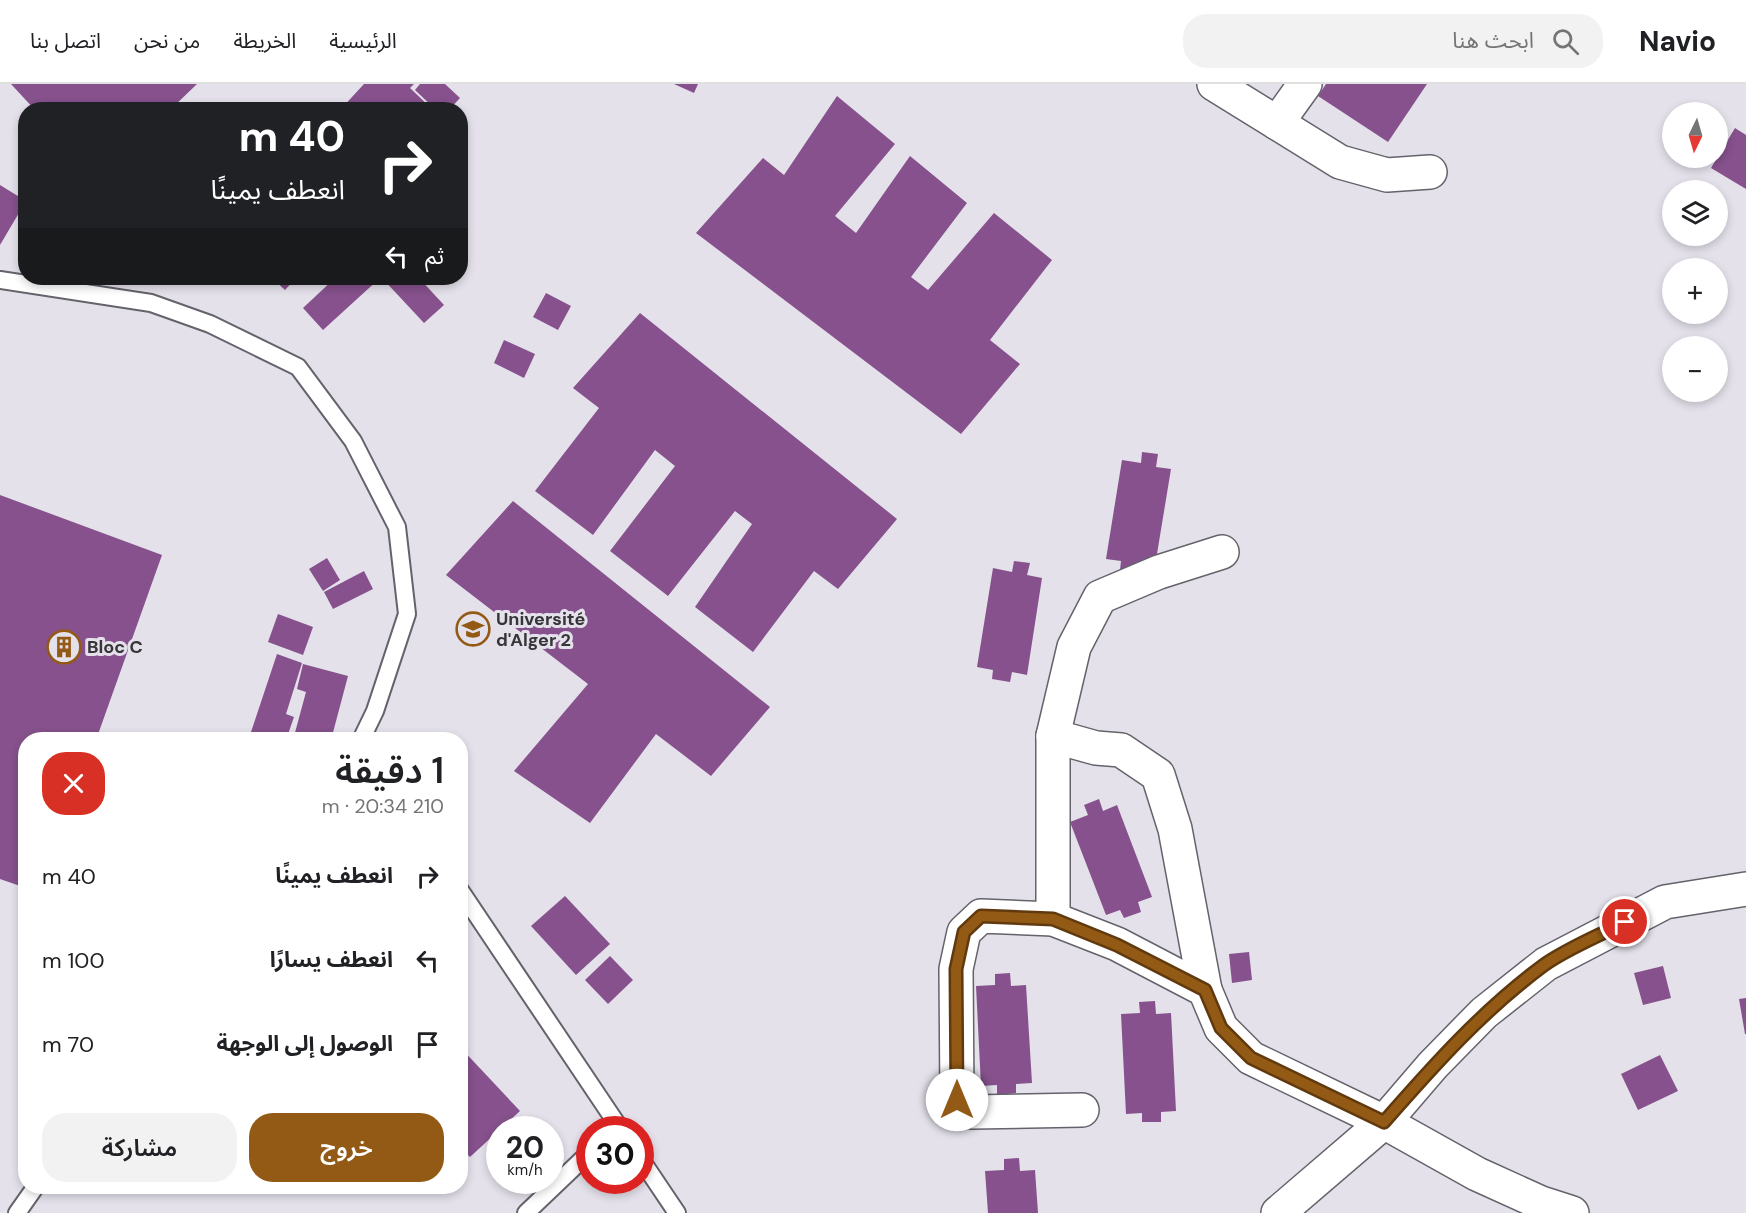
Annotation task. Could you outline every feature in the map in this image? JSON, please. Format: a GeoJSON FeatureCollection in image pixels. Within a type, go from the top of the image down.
{"type":"FeatureCollection","features":[{"type":"Feature","properties":{"kind":"street"},"geometry":{"type":"LineString","coordinates":[[1214,84],[1340,162],[1363,171],[1398,175],[1430,172]]}},
{"type":"Feature","properties":{"kind":"street"},"geometry":{"type":"LineString","coordinates":[[1277,123],[1305,84]]}},
{"type":"Feature","properties":{"kind":"street"},"geometry":{"type":"LineString","coordinates":[[1053,919],[1053,736],[1074,647],[1100,597],[1159,572],[1221,552]]}},
{"type":"Feature","properties":{"kind":"street"},"geometry":{"type":"LineString","coordinates":[[1053,736],[1096,748],[1121,750],[1158,775],[1175,829],[1205,990],[1221,1028],[1251,1058],[1384,1122],[1477,1174],[1541,1203],[1572,1213]]}},
{"type":"Feature","properties":{"kind":"street"},"geometry":{"type":"LineString","coordinates":[[1278,1213],[1384,1122],[1433,1065],[1484,1013],[1546,964],[1665,902],[1746,890]]}},
{"type":"Feature","properties":{"kind":"street"},"geometry":{"type":"LineString","coordinates":[[1082,1110],[972,1112],[962,1109],[957,1100],[956,969],[964,932],[981,916],[1053,919],[1117,945],[1205,990]]}},
{"type":"Feature","properties":{"kind":"lane"},"geometry":{"type":"LineString","coordinates":[[0,280],[18,283]]}},
{"type":"Feature","properties":{"kind":"lane"},"geometry":{"type":"LineString","coordinates":[[33,285],[151,303],[210,324],[298,366],[352,441],[397,527],[407,614],[375,711],[365,732]]}},
{"type":"Feature","properties":{"kind":"lane"},"geometry":{"type":"LineString","coordinates":[[468,902],[609,1116]]}},
{"type":"Feature","properties":{"kind":"lane"},"geometry":{"type":"LineString","coordinates":[[526,1213],[576,1165]]}},
{"type":"Feature","properties":{"kind":"lane"},"geometry":{"type":"LineString","coordinates":[[654,1179],[677,1213]]}},
{"type":"Feature","properties":{"kind":"lane"},"geometry":{"type":"LineString","coordinates":[[17,1213],[30,1194]]}},
{"type":"Feature","properties":{"kind":"building"},"geometry":{"type":"Polygon","coordinates":[[[11,84],[197,84],[178,102],[28,102],[11,84]]]}},
{"type":"Feature","properties":{"kind":"building"},"geometry":{"type":"Polygon","coordinates":[[[364,84],[414,84],[410,88],[425,102],[396,102],[347,102],[364,84]]]}},
{"type":"Feature","properties":{"kind":"building"},"geometry":{"type":"Polygon","coordinates":[[[420,84],[445,84],[460,98],[456,102],[428,102],[415,90],[420,84]]]}},
{"type":"Feature","properties":{"kind":"building"},"geometry":{"type":"Polygon","coordinates":[[[674,84],[698,84],[694,93],[674,84]]]}},
{"type":"Feature","properties":{"kind":"building"},"geometry":{"type":"Polygon","coordinates":[[[1326,84],[1427,84],[1388,142],[1318,96],[1326,84]]]}},
{"type":"Feature","properties":{"kind":"building"},"geometry":{"type":"Polygon","coordinates":[[[837,96],[895,144],[835,216],[856,233],[910,156],[967,203],[911,277],[928,290],[994,213],[1052,260],[990,340],[1020,364],[961,434],[696,233],[763,158],[784,175],[837,96]]]}},
{"type":"Feature","properties":{"kind":"building"},"geometry":{"type":"Polygon","coordinates":[[[1735,128],[1746,135],[1746,189],[1711,168],[1728,168],[1728,140],[1735,128]]]}},
{"type":"Feature","properties":{"kind":"building"},"geometry":{"type":"Polygon","coordinates":[[[0,185],[18,196],[18,215],[0,245],[0,185]]]}},
{"type":"Feature","properties":{"kind":"building"},"geometry":{"type":"Polygon","coordinates":[[[280,285],[290,285],[285,290],[280,285]]]}},
{"type":"Feature","properties":{"kind":"building"},"geometry":{"type":"Polygon","coordinates":[[[328,285],[372,285],[323,330],[303,308],[328,285]]]}},
{"type":"Feature","properties":{"kind":"building"},"geometry":{"type":"Polygon","coordinates":[[[389,285],[425,285],[444,305],[424,323],[389,285]]]}},
{"type":"Feature","properties":{"kind":"building"},"geometry":{"type":"Polygon","coordinates":[[[546,293],[571,306],[558,330],[533,317],[546,293]]]}},
{"type":"Feature","properties":{"kind":"building"},"geometry":{"type":"Polygon","coordinates":[[[640,313],[897,519],[838,589],[814,571],[753,652],[695,607],[752,524],[735,511],[668,596],[610,551],[675,466],[655,450],[593,535],[535,491],[599,408],[573,388],[640,313]]]}},
{"type":"Feature","properties":{"kind":"building"},"geometry":{"type":"Polygon","coordinates":[[[504,340],[535,354],[524,378],[494,363],[504,340]]]}},
{"type":"Feature","properties":{"kind":"building"},"geometry":{"type":"Polygon","coordinates":[[[1142,452],[1158,454],[1156,467],[1171,469],[1155,566],[1139,573],[1120,570],[1121,561],[1106,559],[1122,460],[1141,463],[1142,452]]]}},
{"type":"Feature","properties":{"kind":"building","name":"Bloc C"},"geometry":{"type":"Polygon","coordinates":[[[0,495],[162,555],[99,732],[18,732],[18,885],[0,879],[0,495]]]}},
{"type":"Feature","properties":{"kind":"building"},"geometry":{"type":"Polygon","coordinates":[[[513,501],[770,707],[711,776],[656,734],[590,823],[514,771],[588,684],[446,575],[513,501]]]}},
{"type":"Feature","properties":{"kind":"building"},"geometry":{"type":"Polygon","coordinates":[[[327,558],[340,580],[323,591],[309,569],[327,558]]]}},
{"type":"Feature","properties":{"kind":"building"},"geometry":{"type":"Polygon","coordinates":[[[1014,561],[1030,563],[1027,575],[1042,578],[1027,675],[1012,672],[1010,682],[992,679],[993,670],[977,667],[993,568],[1012,572],[1014,561]]]}},
{"type":"Feature","properties":{"kind":"building"},"geometry":{"type":"Polygon","coordinates":[[[364,571],[373,589],[333,609],[324,592],[364,571]]]}},
{"type":"Feature","properties":{"kind":"building"},"geometry":{"type":"Polygon","coordinates":[[[278,614],[313,627],[303,655],[268,642],[278,614]]]}},
{"type":"Feature","properties":{"kind":"building"},"geometry":{"type":"Polygon","coordinates":[[[277,654],[302,663],[286,714],[294,717],[289,732],[251,732],[277,654]]]}},
{"type":"Feature","properties":{"kind":"building"},"geometry":{"type":"Polygon","coordinates":[[[303,664],[348,676],[333,732],[295,732],[306,692],[297,689],[303,664]]]}},
{"type":"Feature","properties":{"kind":"building"},"geometry":{"type":"Polygon","coordinates":[[[1099,799],[1103,811],[1117,805],[1152,897],[1138,902],[1141,912],[1124,918],[1120,910],[1106,915],[1070,822],[1088,815],[1084,805],[1099,799]]]}},
{"type":"Feature","properties":{"kind":"building"},"geometry":{"type":"Polygon","coordinates":[[[565,896],[610,944],[576,975],[531,926],[565,896]]]}},
{"type":"Feature","properties":{"kind":"building"},"geometry":{"type":"Polygon","coordinates":[[[1249,952],[1252,980],[1232,983],[1229,954],[1249,952]]]}},
{"type":"Feature","properties":{"kind":"building"},"geometry":{"type":"Polygon","coordinates":[[[610,956],[633,980],[608,1004],[585,980],[610,956]]]}},
{"type":"Feature","properties":{"kind":"building"},"geometry":{"type":"Polygon","coordinates":[[[1663,966],[1671,998],[1643,1005],[1634,973],[1663,966]]]}},
{"type":"Feature","properties":{"kind":"building"},"geometry":{"type":"Polygon","coordinates":[[[1010,973],[1011,986],[1026,985],[1032,1083],[1016,1084],[1016,1093],[997,1095],[997,1085],[981,1086],[976,986],[995,985],[995,974],[1010,973]]]}},
{"type":"Feature","properties":{"kind":"building"},"geometry":{"type":"Polygon","coordinates":[[[1746,998],[1746,1034],[1745,1034],[1739,999],[1746,998]]]}},
{"type":"Feature","properties":{"kind":"building"},"geometry":{"type":"Polygon","coordinates":[[[1155,1001],[1156,1014],[1171,1013],[1176,1111],[1161,1112],[1161,1122],[1142,1122],[1142,1113],[1126,1114],[1121,1014],[1140,1013],[1139,1002],[1155,1001]]]}},
{"type":"Feature","properties":{"kind":"building"},"geometry":{"type":"Polygon","coordinates":[[[1660,1055],[1678,1091],[1638,1110],[1621,1074],[1660,1055]]]}},
{"type":"Feature","properties":{"kind":"building"},"geometry":{"type":"Polygon","coordinates":[[[468,1056],[520,1111],[515,1116],[486,1116],[486,1142],[470,1157],[468,1155],[468,1056]]]}},
{"type":"Feature","properties":{"kind":"building"},"geometry":{"type":"Polygon","coordinates":[[[1019,1158],[1020,1171],[1035,1170],[1038,1213],[988,1213],[985,1171],[1004,1170],[1004,1159],[1019,1158]]]}},
{"type":"Feature","properties":{"kind":"place","name":"Université d'Alger 2"},"geometry":{"type":"Point","coordinates":[473,629]}},
{"type":"Feature","properties":{"kind":"place","name":"Bloc C"},"geometry":{"type":"Point","coordinates":[64,647]}},
{"type":"Feature","properties":{"kind":"route"},"geometry":{"type":"LineString","coordinates":[[957,1100],[956,969],[964,932],[981,916],[1053,919],[1117,945],[1205,990],[1221,1028],[1251,1058],[1384,1122],[1433,1065],[1484,1013],[1546,964],[1625,922]]}}]}
